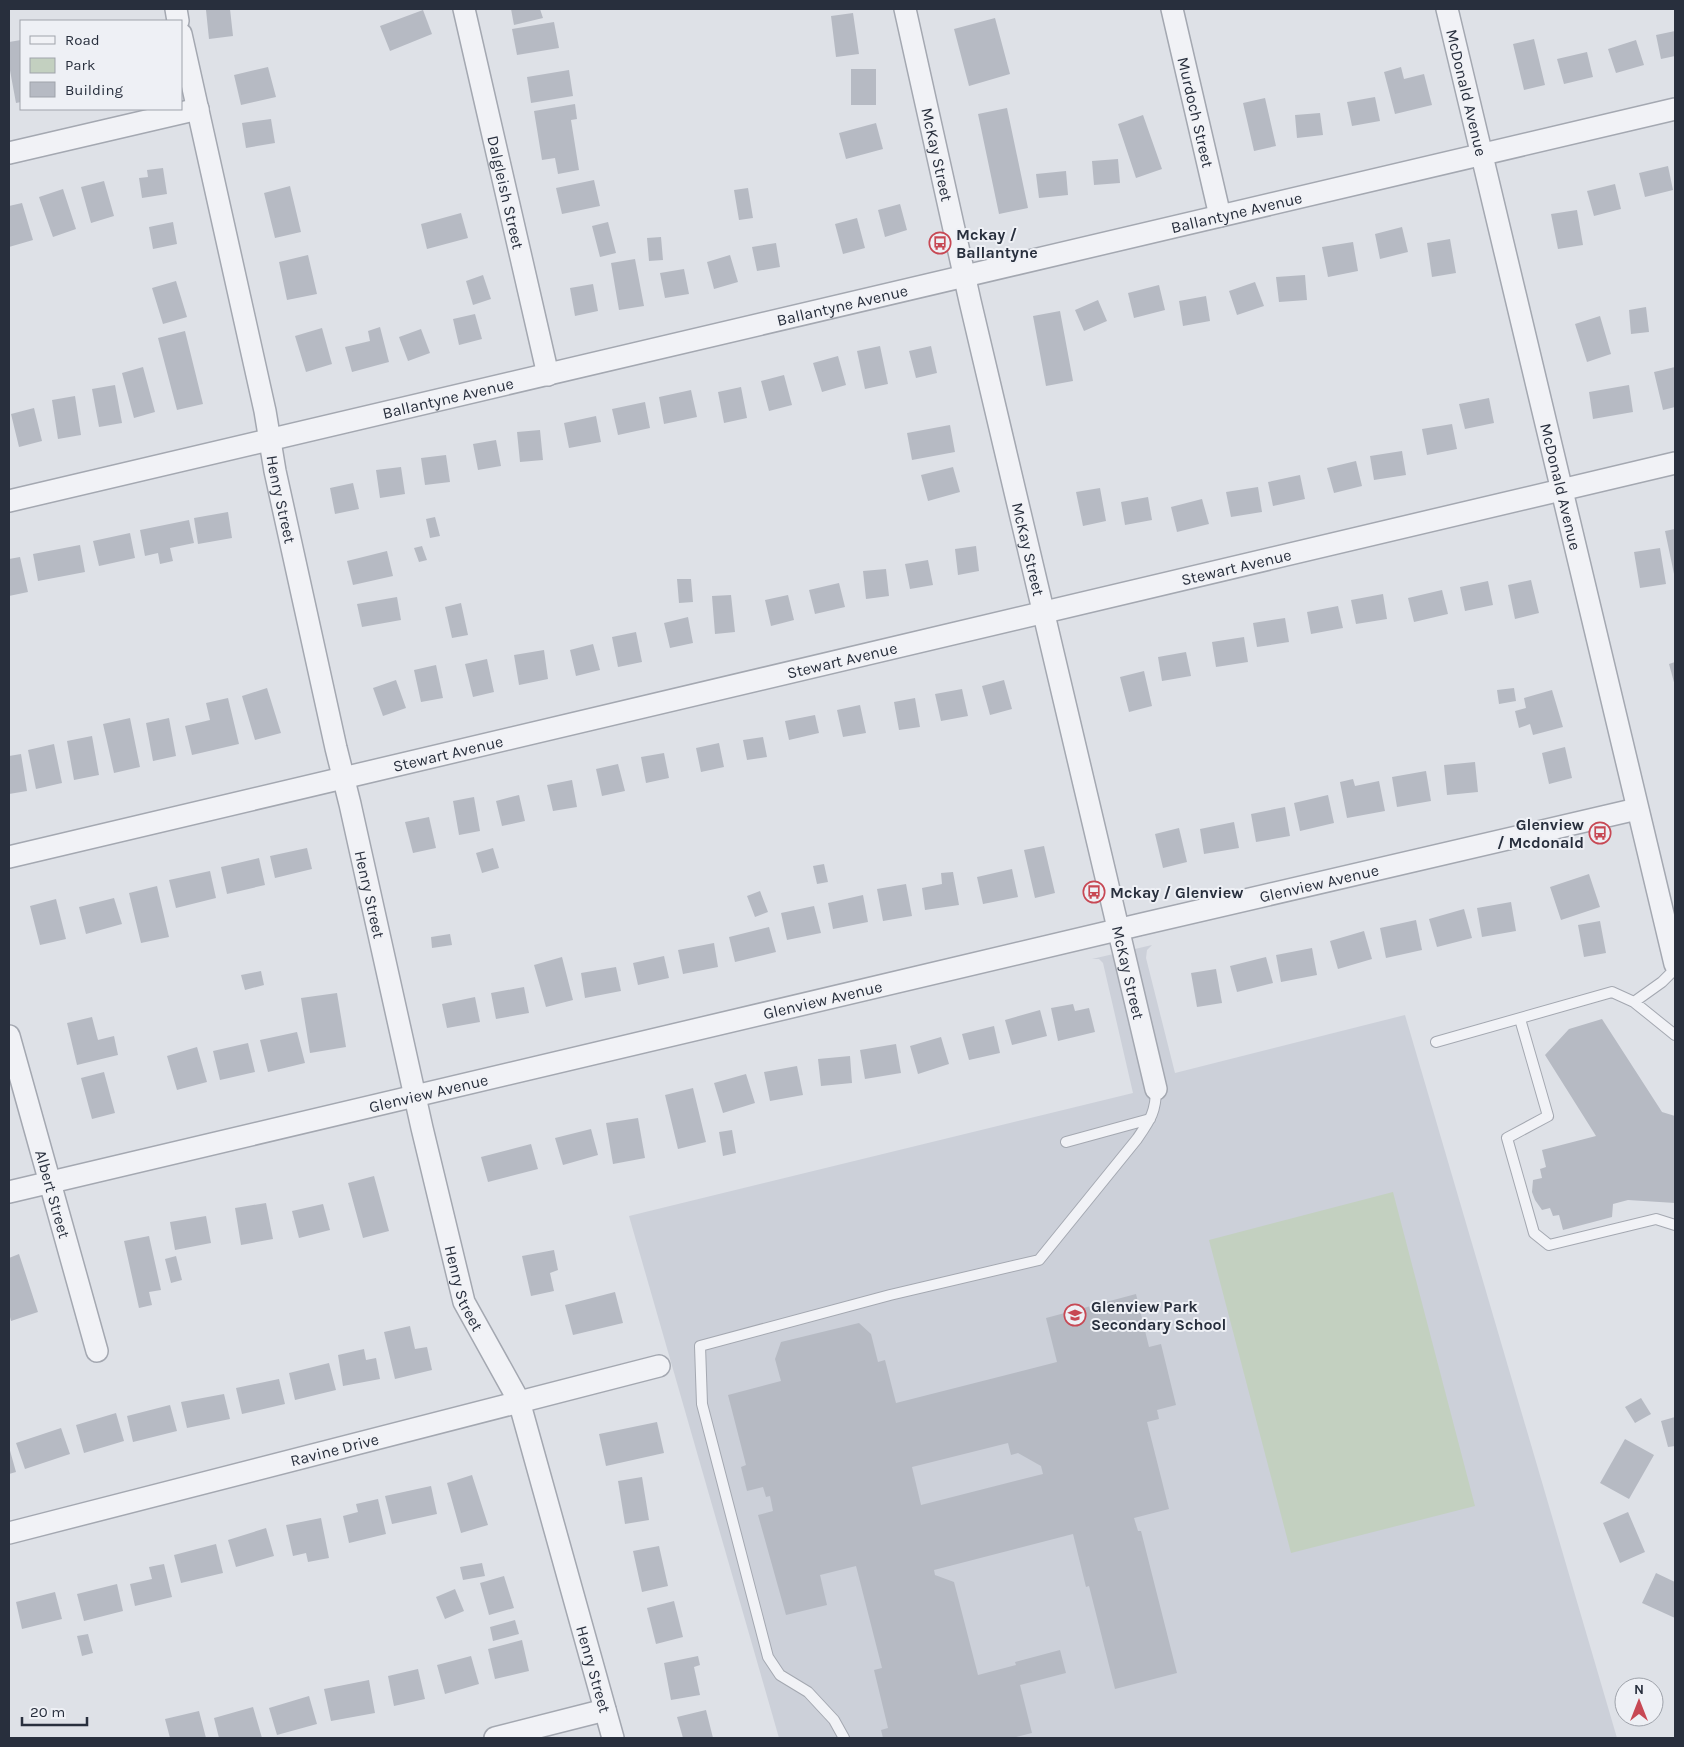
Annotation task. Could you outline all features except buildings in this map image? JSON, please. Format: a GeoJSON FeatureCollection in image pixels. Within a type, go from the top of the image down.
{"type":"FeatureCollection","features":[{"type":"Feature","properties":{"kind":"street","name":"Dalgleish Street"},"geometry":{"type":"LineString","coordinates":[[464,9],[548,375]]}},
{"type":"Feature","properties":{"kind":"street","name":"McKay Street"},"geometry":{"type":"LineString","coordinates":[[905,9],[965,276],[1156,1089]]}},
{"type":"Feature","properties":{"kind":"street","name":"Murdoch Street"},"geometry":{"type":"LineString","coordinates":[[1172,9],[1220,216]]}},
{"type":"Feature","properties":{"kind":"street","name":"McDonald Avenue"},"geometry":{"type":"LineString","coordinates":[[1447,9],[1675,964]]}},
{"type":"Feature","properties":{"kind":"street","name":"Henry Street"},"geometry":{"type":"LineString","coordinates":[[182,38],[265,411],[275,471],[415,1096],[464,1302],[519,1401],[613,1738]]}},
{"type":"Feature","properties":{"kind":"street"},"geometry":{"type":"LineString","coordinates":[[9,152],[198,109]]}},
{"type":"Feature","properties":{"kind":"street","name":"Ballantyne Avenue"},"geometry":{"type":"LineString","coordinates":[[9,501],[1675,109]]}},
{"type":"Feature","properties":{"kind":"street","name":"Stewart Avenue"},"geometry":{"type":"LineString","coordinates":[[9,857],[1675,463]]}},
{"type":"Feature","properties":{"kind":"street","name":"Glenview Avenue"},"geometry":{"type":"LineString","coordinates":[[9,1192],[1638,809]]}},
{"type":"Feature","properties":{"kind":"street","name":"Albert Street"},"geometry":{"type":"LineString","coordinates":[[9,1036],[96,1351]]}},
{"type":"Feature","properties":{"kind":"street","name":"Ravine Drive"},"geometry":{"type":"LineString","coordinates":[[9,1533],[659,1366]]}},
{"type":"Feature","properties":{"kind":"street"},"geometry":{"type":"LineString","coordinates":[[495,1738],[605,1710]]}},
{"type":"Feature","properties":{"kind":"lane"},"geometry":{"type":"LineString","coordinates":[[1634,1002],[1662,982],[1675,969]]}},
{"type":"Feature","properties":{"kind":"lane"},"geometry":{"type":"LineString","coordinates":[[1436,1042],[1612,992],[1634,1002],[1675,1036]]}},
{"type":"Feature","properties":{"kind":"lane"},"geometry":{"type":"LineString","coordinates":[[1520,1019],[1548,1116],[1507,1138],[1534,1233],[1549,1245],[1656,1219],[1675,1225]]}},
{"type":"Feature","properties":{"kind":"lane"},"geometry":{"type":"LineString","coordinates":[[844,1738],[834,1720],[808,1692],[780,1675],[768,1657],[702,1404],[700,1346],[890,1295],[1039,1260],[1137,1140],[1156,1105],[1156,1089]]}},
{"type":"Feature","properties":{"kind":"lane"},"geometry":{"type":"LineString","coordinates":[[1066,1142],[1150,1119]]}},
{"type":"Feature","properties":{"kind":"shaded area","name":"Glenview Park Secondary School"},"geometry":{"type":"Polygon","coordinates":[[[1152,945],[1147,950],[1146,958],[1175,1073],[1405,1015],[1617,1738],[779,1738],[629,1216],[1133,1093],[1103,963],[1099,959],[1092,959],[1152,945]]]}},
{"type":"Feature","properties":{"kind":"green space"},"geometry":{"type":"Polygon","coordinates":[[[1393,1192],[1475,1506],[1291,1553],[1209,1240],[1393,1192]]]}},
{"type":"Feature","properties":{"kind":"place","name":"Mckay / Ballantyne"},"geometry":{"type":"Point","coordinates":[940,243]}},
{"type":"Feature","properties":{"kind":"place","name":"Glenview / Mcdonald"},"geometry":{"type":"Point","coordinates":[1600,833]}},
{"type":"Feature","properties":{"kind":"place","name":"Mckay / Glenview"},"geometry":{"type":"Point","coordinates":[1094,892]}},
{"type":"Feature","properties":{"kind":"place","name":"Glenview Park Secondary School"},"geometry":{"type":"Point","coordinates":[1075,1315]}}]}
